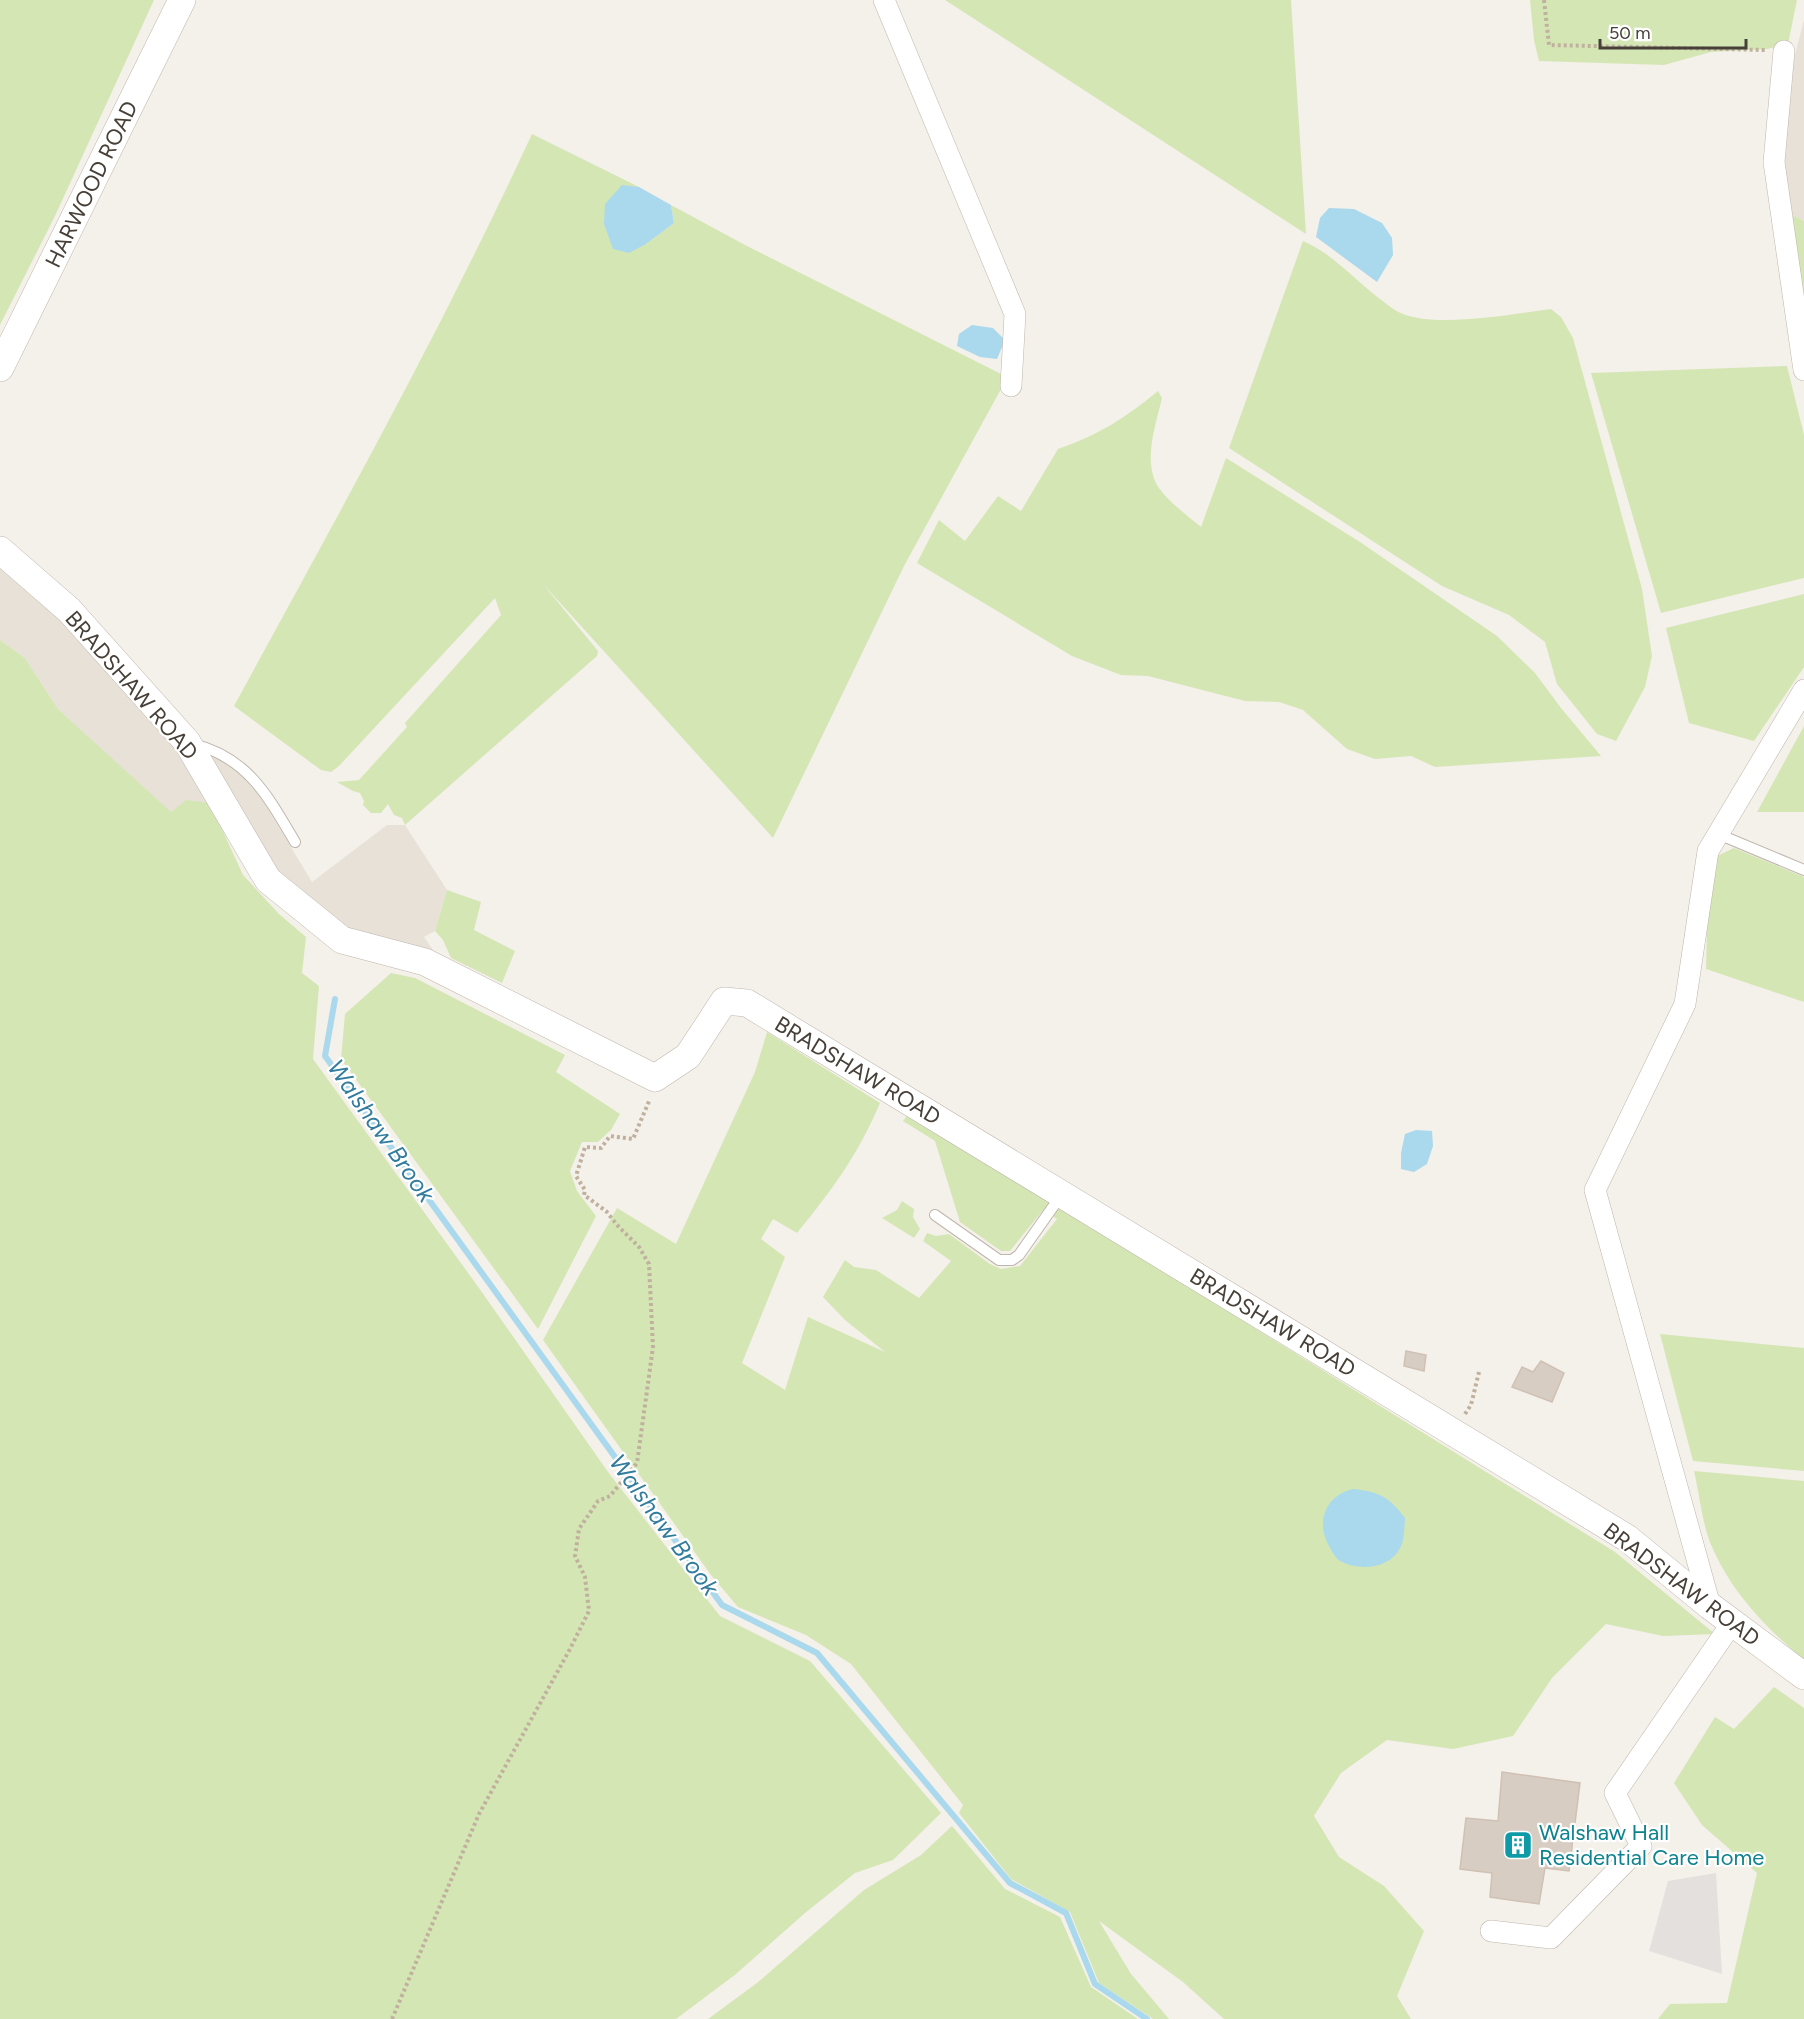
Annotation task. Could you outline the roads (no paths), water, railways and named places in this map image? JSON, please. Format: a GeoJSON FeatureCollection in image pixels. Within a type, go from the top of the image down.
{"type":"FeatureCollection","features":[{"type":"Feature","properties":{"kind":"street","name":"HARWOOD ROAD"},"geometry":{"type":"LineString","coordinates":[[0,368],[182,0]]}},
{"type":"Feature","properties":{"kind":"street"},"geometry":{"type":"LineString","coordinates":[[884,0],[1015,314],[1011,386]]}},
{"type":"Feature","properties":{"kind":"street"},"geometry":{"type":"LineString","coordinates":[[1784,51],[1773,162],[1804,370]]}},
{"type":"Feature","properties":{"kind":"street","name":"BRADSHAW ROAD"},"geometry":{"type":"LineString","coordinates":[[0,550],[69,610],[187,742],[268,880],[342,940],[425,962],[655,1078],[688,1056],[724,1001],[747,1003],[1627,1538],[1710,1606],[1804,1676]]}},
{"type":"Feature","properties":{"kind":"street"},"geometry":{"type":"LineString","coordinates":[[1710,1606],[1595,1190],[1685,1004],[1708,851],[1804,690]]}},
{"type":"Feature","properties":{"kind":"street"},"geometry":{"type":"LineString","coordinates":[[1491,1931],[1551,1938],[1641,1846],[1615,1793],[1732,1623]]}},
{"type":"Feature","properties":{"kind":"lane"},"geometry":{"type":"LineString","coordinates":[[187,742],[216,751],[252,778],[266,793],[295,842]]}},
{"type":"Feature","properties":{"kind":"lane"},"geometry":{"type":"LineString","coordinates":[[1718,834],[1804,870]]}},
{"type":"Feature","properties":{"kind":"lane"},"geometry":{"type":"LineString","coordinates":[[935,1215],[999,1260],[1012,1260],[1019,1255],[1062,1194]]}},
{"type":"Feature","properties":{"kind":"water"},"geometry":{"type":"Polygon","coordinates":[[[622,185],[639,187],[671,205],[674,223],[646,244],[629,253],[613,249],[604,224],[605,204],[622,185]]]}},
{"type":"Feature","properties":{"kind":"water"},"geometry":{"type":"Polygon","coordinates":[[[1329,208],[1354,209],[1382,223],[1392,238],[1393,255],[1377,282],[1316,237],[1320,218],[1329,208]]]}},
{"type":"Feature","properties":{"kind":"water"},"geometry":{"type":"Polygon","coordinates":[[[972,325],[993,328],[1005,340],[997,359],[980,357],[957,346],[959,334],[972,325]]]}},
{"type":"Feature","properties":{"kind":"water"},"geometry":{"type":"Polygon","coordinates":[[[1416,1130],[1432,1131],[1433,1146],[1427,1164],[1414,1172],[1401,1169],[1401,1153],[1405,1134],[1416,1130]]]}},
{"type":"Feature","properties":{"kind":"water"},"geometry":{"type":"Polygon","coordinates":[[[1353,1489],[1377,1494],[1389,1500],[1405,1518],[1401,1546],[1388,1561],[1364,1567],[1347,1564],[1337,1558],[1329,1546],[1323,1528],[1326,1511],[1336,1497],[1353,1489]]]}},
{"type":"Feature","properties":{"kind":"waterway","name":"Walshaw Brook"},"geometry":{"type":"LineString","coordinates":[[335,999],[325,1056],[722,1605],[817,1653],[1010,1883],[1066,1913],[1095,1984],[1147,2019]]}},
{"type":"Feature","properties":{"kind":"place","name":"Walshaw Hall Residential Care Home"},"geometry":{"type":"Point","coordinates":[1518,1845]}}]}
